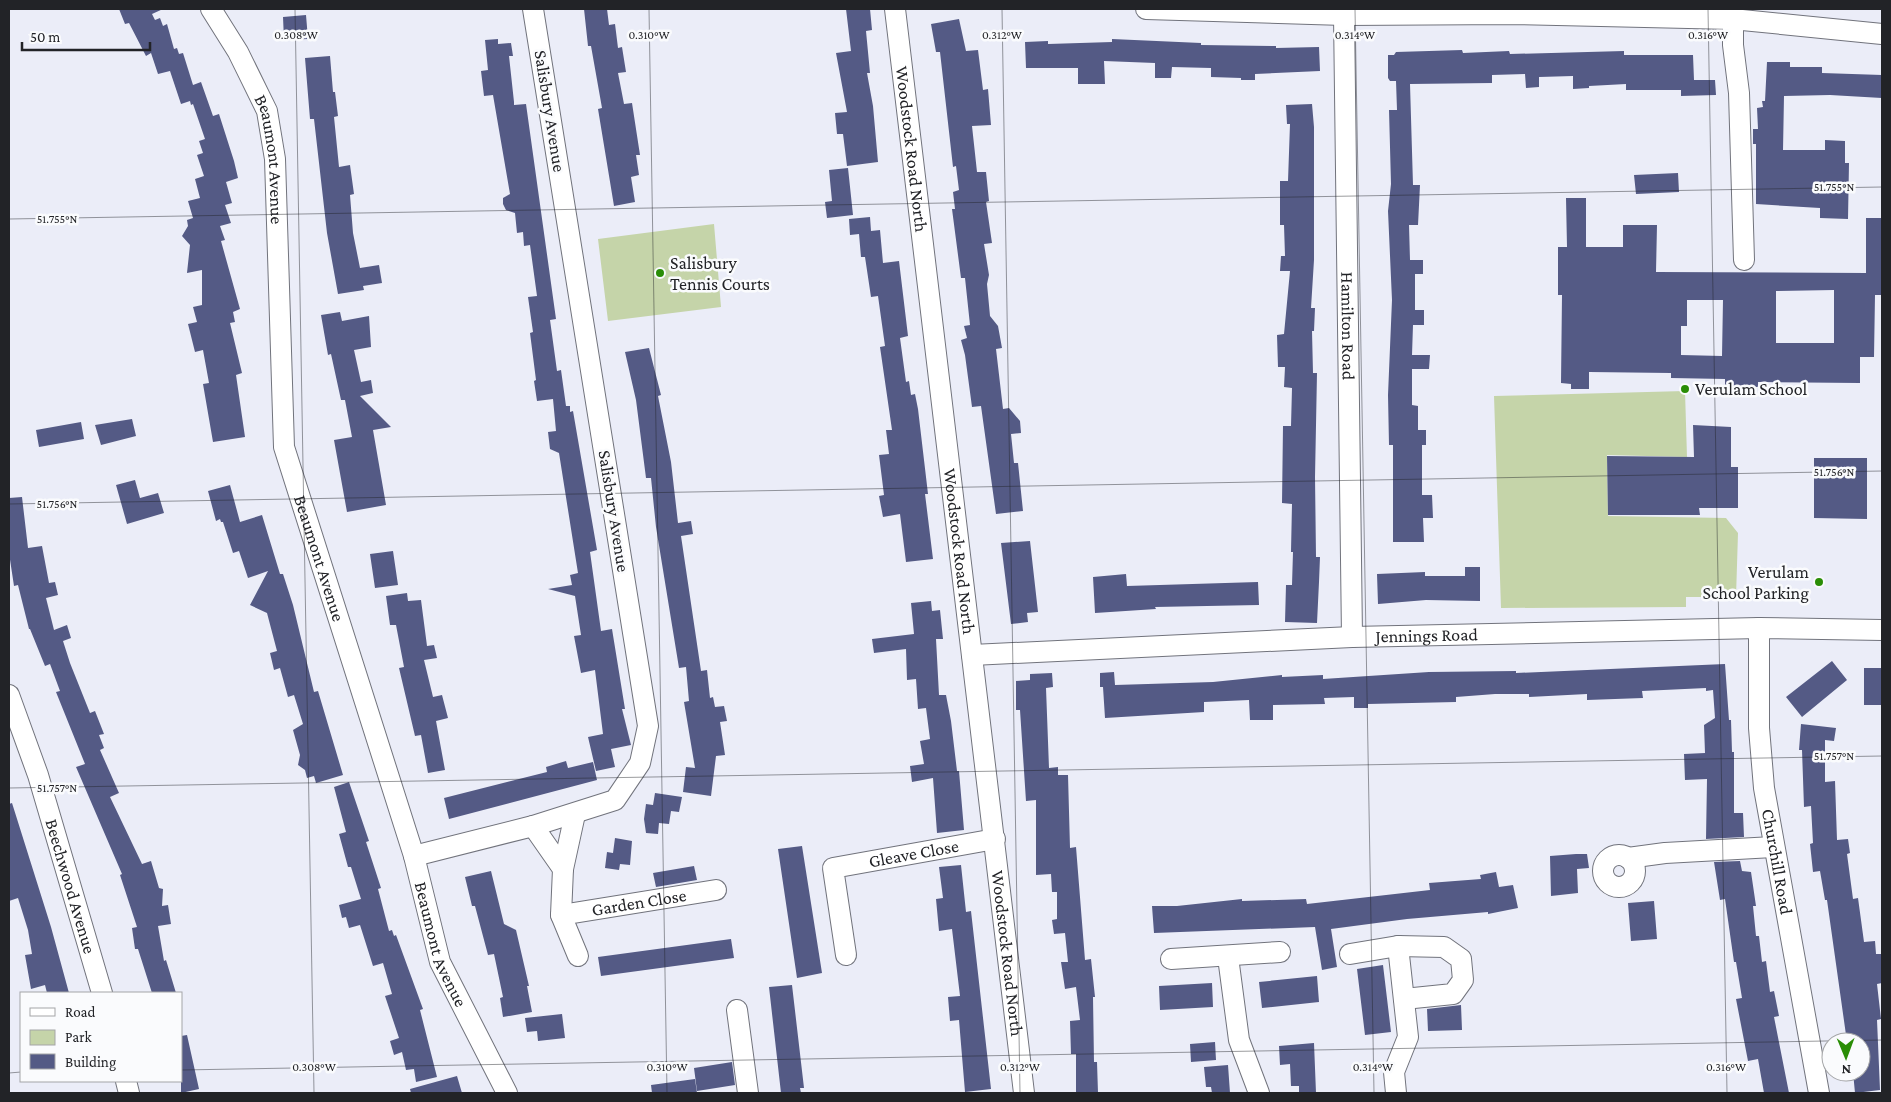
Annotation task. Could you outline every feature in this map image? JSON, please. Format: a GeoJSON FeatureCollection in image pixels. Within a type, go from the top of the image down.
{"type":"FeatureCollection","features":[{"type":"Feature","properties":{"kind":"street","name":"Beaumont Avenue"},"geometry":{"type":"LineString","coordinates":[[211,9],[238,52],[267,111],[275,159],[284,447],[414,856],[440,962],[507,1093]]}},
{"type":"Feature","properties":{"kind":"street","name":"Salisbury Avenue"},"geometry":{"type":"LineString","coordinates":[[414,856],[533,826],[615,800],[640,763],[648,726],[533,9]]}},
{"type":"Feature","properties":{"kind":"street","name":"Woodstock Road North"},"geometry":{"type":"LineString","coordinates":[[895,9],[1024,1093]]}},
{"type":"Feature","properties":{"kind":"street"},"geometry":{"type":"LineString","coordinates":[[1146,9],[1344,14],[1514,12],[1732,14],[1882,34]]}},
{"type":"Feature","properties":{"kind":"street","name":"Hamilton Road"},"geometry":{"type":"LineString","coordinates":[[1344,14],[1352,637]]}},
{"type":"Feature","properties":{"kind":"street"},"geometry":{"type":"LineString","coordinates":[[1732,14],[1733,45],[1739,93],[1744,260]]}},
{"type":"Feature","properties":{"kind":"street","name":"Jennings Road"},"geometry":{"type":"LineString","coordinates":[[972,655],[1352,637],[1759,628],[1882,630]]}},
{"type":"Feature","properties":{"kind":"street","name":"Churchill Road"},"geometry":{"type":"LineString","coordinates":[[1759,628],[1758,728],[1764,788],[1819,1093]]}},
{"type":"Feature","properties":{"kind":"street","name":"Beechwood Avenue"},"geometry":{"type":"LineString","coordinates":[[9,695],[38,775],[102,992]]}},
{"type":"Feature","properties":{"kind":"street"},"geometry":{"type":"LineString","coordinates":[[575,814],[563,869],[561,915],[578,956]]}},
{"type":"Feature","properties":{"kind":"street"},"geometry":{"type":"LineString","coordinates":[[533,826],[563,869]]}},
{"type":"Feature","properties":{"kind":"street","name":"Gleave Close"},"geometry":{"type":"LineString","coordinates":[[846,955],[831,861],[995,839]]}},
{"type":"Feature","properties":{"kind":"street"},"geometry":{"type":"LineString","coordinates":[[1628,858],[1774,847]]}},
{"type":"Feature","properties":{"kind":"street","name":"Garden Close"},"geometry":{"type":"LineString","coordinates":[[561,915],[716,890]]}},
{"type":"Feature","properties":{"kind":"street"},"geometry":{"type":"LineString","coordinates":[[1350,954],[1398,946],[1444,948],[1461,959],[1463,980],[1453,994],[1404,998]]}},
{"type":"Feature","properties":{"kind":"street"},"geometry":{"type":"LineString","coordinates":[[1396,1093],[1394,1072],[1408,1038],[1398,946]]}},
{"type":"Feature","properties":{"kind":"street"},"geometry":{"type":"LineString","coordinates":[[1171,959],[1228,957],[1280,952]]}},
{"type":"Feature","properties":{"kind":"street"},"geometry":{"type":"LineString","coordinates":[[1228,957],[1239,1040],[1259,1093]]}},
{"type":"Feature","properties":{"kind":"street"},"geometry":{"type":"LineString","coordinates":[[738,1010],[748,1093]]}},
{"type":"Feature","properties":{"kind":"green space","name":"Salisbury Tennis Courts"},"geometry":{"type":"Polygon","coordinates":[[[714,224],[721,307],[608,321],[598,239],[714,224]]]}},
{"type":"Feature","properties":{"kind":"green space"},"geometry":{"type":"Polygon","coordinates":[[[1685,391],[1687,457],[1607,455],[1608,516],[1726,518],[1738,533],[1736,597],[1686,597],[1686,607],[1501,608],[1494,396],[1685,391]]]}},
{"type":"Feature","properties":{"kind":"building"},"geometry":{"type":"Polygon","coordinates":[[[119,9],[163,9],[152,14],[155,20],[160,18],[163,26],[167,24],[174,49],[177,48],[179,54],[183,53],[193,85],[201,82],[213,116],[219,114],[234,161],[238,178],[226,182],[232,203],[225,205],[231,223],[220,226],[225,240],[221,241],[240,309],[233,312],[235,322],[230,323],[242,373],[236,375],[245,437],[213,442],[203,384],[209,383],[203,350],[195,352],[188,324],[197,322],[193,307],[202,305],[202,270],[187,273],[190,245],[182,236],[188,226],[187,220],[193,218],[188,201],[200,198],[195,179],[204,176],[197,155],[203,153],[199,141],[205,139],[193,104],[191,105],[190,101],[181,104],[170,71],[158,74],[151,53],[146,56],[129,23],[125,24],[119,9]]]}},
{"type":"Feature","properties":{"kind":"building"},"geometry":{"type":"Polygon","coordinates":[[[584,9],[607,9],[609,25],[615,24],[618,48],[622,47],[626,72],[618,73],[624,104],[632,103],[640,155],[636,155],[639,175],[631,177],[635,202],[614,206],[598,109],[602,108],[591,46],[588,46],[584,9]]]}},
{"type":"Feature","properties":{"kind":"building"},"geometry":{"type":"Polygon","coordinates":[[[846,9],[870,9],[872,30],[866,31],[870,73],[867,73],[873,106],[878,162],[847,166],[843,134],[837,134],[835,113],[847,112],[836,53],[851,51],[846,9]]]}},
{"type":"Feature","properties":{"kind":"building"},"geometry":{"type":"Polygon","coordinates":[[[306,15],[308,39],[284,40],[283,17],[306,15]]]}},
{"type":"Feature","properties":{"kind":"building"},"geometry":{"type":"Polygon","coordinates":[[[959,19],[966,51],[978,50],[983,90],[988,89],[991,125],[972,126],[977,172],[986,172],[989,201],[986,202],[992,243],[984,244],[989,275],[987,284],[990,316],[998,326],[1002,348],[996,349],[1003,409],[1009,408],[1020,421],[1021,433],[1011,434],[1014,463],[1018,463],[1023,511],[996,514],[981,406],[972,407],[965,355],[961,340],[967,338],[964,326],[970,325],[965,278],[961,278],[952,209],[955,209],[953,192],[959,190],[956,166],[953,167],[940,52],[936,52],[931,24],[959,19]]]}},
{"type":"Feature","properties":{"kind":"building"},"geometry":{"type":"Polygon","coordinates":[[[498,39],[498,44],[511,43],[513,56],[509,56],[514,105],[526,104],[556,319],[550,320],[557,371],[561,370],[566,406],[570,406],[570,412],[573,411],[597,550],[590,552],[601,631],[612,629],[625,709],[622,709],[631,745],[611,749],[615,767],[596,771],[588,737],[603,734],[595,670],[581,673],[574,636],[581,635],[575,596],[548,589],[572,585],[570,575],[578,573],[559,453],[550,449],[548,432],[556,431],[553,399],[537,401],[534,381],[536,380],[530,333],[533,332],[528,297],[537,296],[530,245],[524,246],[523,232],[517,233],[515,213],[506,210],[503,204],[503,198],[510,194],[493,95],[484,96],[481,71],[488,70],[485,40],[498,39]]]}},
{"type":"Feature","properties":{"kind":"building"},"geometry":{"type":"Polygon","coordinates":[[[1112,39],[1201,43],[1201,45],[1276,46],[1276,48],[1319,47],[1320,71],[1255,74],[1255,80],[1241,80],[1241,78],[1211,77],[1211,68],[1172,67],[1171,78],[1155,78],[1155,63],[1104,61],[1105,84],[1078,84],[1078,68],[1026,68],[1025,42],[1048,41],[1048,44],[1112,42],[1112,39]]]}},
{"type":"Feature","properties":{"kind":"building"},"geometry":{"type":"Polygon","coordinates":[[[1462,50],[1463,53],[1509,51],[1510,54],[1624,51],[1624,55],[1693,55],[1694,80],[1715,80],[1716,95],[1681,96],[1681,90],[1626,90],[1626,84],[1573,89],[1573,76],[1539,77],[1539,87],[1526,88],[1525,74],[1492,75],[1492,83],[1410,84],[1413,185],[1420,185],[1418,225],[1409,225],[1410,260],[1423,260],[1423,274],[1415,274],[1415,310],[1424,310],[1424,325],[1413,325],[1412,355],[1430,355],[1429,369],[1412,369],[1412,405],[1418,406],[1418,430],[1426,430],[1426,445],[1422,445],[1422,495],[1432,495],[1433,518],[1423,518],[1424,542],[1393,542],[1393,445],[1389,445],[1388,395],[1392,300],[1388,211],[1391,184],[1389,110],[1397,110],[1396,81],[1390,81],[1388,78],[1388,55],[1394,55],[1396,52],[1462,50]]]}},
{"type":"Feature","properties":{"kind":"building"},"geometry":{"type":"Polygon","coordinates":[[[330,56],[333,92],[335,92],[338,116],[334,117],[339,167],[350,165],[354,194],[350,195],[353,233],[360,268],[379,265],[382,283],[363,286],[364,290],[338,294],[327,233],[314,119],[310,119],[305,58],[330,56]]]}},
{"type":"Feature","properties":{"kind":"building"},"geometry":{"type":"Polygon","coordinates":[[[1767,62],[1790,62],[1790,67],[1822,67],[1822,73],[1882,75],[1882,98],[1830,95],[1784,96],[1783,150],[1825,150],[1825,140],[1845,141],[1845,163],[1849,163],[1848,219],[1820,218],[1820,208],[1756,204],[1756,144],[1753,144],[1753,129],[1758,129],[1757,108],[1763,107],[1762,101],[1765,101],[1767,62]]]}},
{"type":"Feature","properties":{"kind":"building"},"geometry":{"type":"Polygon","coordinates":[[[1312,104],[1314,127],[1314,260],[1311,308],[1315,308],[1314,331],[1312,331],[1313,373],[1317,373],[1316,557],[1320,557],[1317,623],[1285,622],[1286,585],[1292,585],[1293,552],[1291,552],[1292,504],[1282,503],[1283,426],[1291,426],[1292,388],[1284,387],[1285,367],[1278,367],[1277,335],[1284,334],[1290,271],[1280,271],[1281,256],[1285,256],[1284,225],[1280,225],[1280,181],[1288,181],[1290,124],[1287,124],[1286,105],[1312,104]]]}},
{"type":"Feature","properties":{"kind":"building"},"geometry":{"type":"Polygon","coordinates":[[[848,168],[853,215],[827,218],[825,202],[832,201],[829,170],[848,168]]]}},
{"type":"Feature","properties":{"kind":"building"},"geometry":{"type":"Polygon","coordinates":[[[1678,173],[1679,192],[1636,194],[1634,175],[1678,173]]]}},
{"type":"Feature","properties":{"kind":"building","name":"Verulam School"},"geometry":{"type":"Polygon","coordinates":[[[1566,198],[1586,198],[1586,247],[1623,247],[1623,225],[1657,225],[1656,272],[1866,273],[1866,218],[1882,218],[1882,295],[1875,295],[1874,357],[1860,357],[1860,383],[1758,382],[1758,387],[1725,387],[1725,379],[1671,378],[1671,373],[1589,372],[1589,389],[1571,389],[1571,384],[1561,383],[1562,295],[1558,295],[1558,247],[1567,247],[1566,198]],[[1834,290],[1776,291],[1776,343],[1834,343],[1834,290]],[[1687,300],[1687,326],[1681,326],[1681,355],[1722,356],[1723,300],[1687,300]]]}},
{"type":"Feature","properties":{"kind":"building"},"geometry":{"type":"Polygon","coordinates":[[[870,217],[871,231],[880,230],[883,263],[899,261],[908,336],[900,338],[906,382],[909,381],[911,395],[915,394],[918,409],[933,559],[906,562],[900,514],[883,517],[879,496],[884,495],[879,455],[889,454],[886,430],[892,430],[880,347],[885,346],[878,296],[871,297],[865,257],[861,257],[859,234],[850,235],[849,219],[870,217]]]}},
{"type":"Feature","properties":{"kind":"building"},"geometry":{"type":"Polygon","coordinates":[[[340,312],[342,321],[369,316],[371,347],[354,350],[361,382],[371,380],[373,393],[360,396],[391,427],[373,430],[386,505],[347,512],[334,440],[352,437],[345,400],[341,400],[331,354],[328,355],[321,315],[340,312]]]}},
{"type":"Feature","properties":{"kind":"building"},"geometry":{"type":"Polygon","coordinates":[[[649,348],[661,395],[658,396],[671,462],[678,523],[691,521],[693,534],[681,536],[701,671],[707,670],[710,698],[713,697],[715,707],[724,706],[727,721],[720,722],[725,755],[716,756],[711,796],[683,792],[686,767],[695,768],[684,702],[689,701],[686,667],[679,668],[656,527],[651,478],[646,478],[636,400],[625,352],[649,348]]]}},
{"type":"Feature","properties":{"kind":"building"},"geometry":{"type":"Polygon","coordinates":[[[132,419],[136,436],[101,445],[95,425],[132,419]]]}},
{"type":"Feature","properties":{"kind":"building"},"geometry":{"type":"Polygon","coordinates":[[[81,422],[84,439],[39,447],[36,430],[81,422]]]}},
{"type":"Feature","properties":{"kind":"building"},"geometry":{"type":"Polygon","coordinates":[[[1693,425],[1731,427],[1731,467],[1738,467],[1738,508],[1699,508],[1700,515],[1608,515],[1607,456],[1694,457],[1693,425]]]}},
{"type":"Feature","properties":{"kind":"building"},"geometry":{"type":"Polygon","coordinates":[[[1814,458],[1867,458],[1867,519],[1814,518],[1814,458]]]}},
{"type":"Feature","properties":{"kind":"building"},"geometry":{"type":"Polygon","coordinates":[[[135,480],[140,498],[158,493],[164,513],[127,524],[116,485],[135,480]]]}},
{"type":"Feature","properties":{"kind":"building"},"geometry":{"type":"Polygon","coordinates":[[[230,485],[240,522],[262,515],[280,574],[283,574],[293,605],[314,692],[318,691],[343,775],[316,783],[314,776],[307,778],[305,770],[298,765],[300,755],[293,730],[303,724],[294,695],[288,697],[280,668],[274,670],[270,653],[277,651],[267,613],[250,605],[268,571],[248,578],[239,551],[233,553],[223,522],[220,519],[216,521],[208,491],[230,485]]]}},
{"type":"Feature","properties":{"kind":"building"},"geometry":{"type":"Polygon","coordinates":[[[22,497],[28,548],[42,546],[49,583],[55,582],[58,595],[46,598],[54,630],[67,625],[71,638],[63,641],[70,663],[90,713],[95,711],[104,734],[99,735],[104,748],[100,750],[119,793],[110,797],[142,864],[151,861],[159,888],[163,889],[162,906],[168,905],[171,924],[158,926],[164,961],[166,960],[176,992],[152,992],[138,949],[135,949],[132,928],[137,927],[120,875],[122,874],[76,767],[85,764],[56,692],[60,691],[50,664],[45,666],[29,629],[18,585],[14,586],[9,553],[9,498],[22,497]]]}},
{"type":"Feature","properties":{"kind":"building"},"geometry":{"type":"Polygon","coordinates":[[[1030,541],[1038,612],[1027,613],[1028,622],[1011,624],[1001,543],[1030,541]]]}},
{"type":"Feature","properties":{"kind":"building"},"geometry":{"type":"Polygon","coordinates":[[[393,551],[398,585],[375,588],[370,554],[393,551]]]}},
{"type":"Feature","properties":{"kind":"building"},"geometry":{"type":"Polygon","coordinates":[[[1465,567],[1480,567],[1480,601],[1426,600],[1378,604],[1377,574],[1425,572],[1425,576],[1465,576],[1465,567]]]}},
{"type":"Feature","properties":{"kind":"building"},"geometry":{"type":"Polygon","coordinates":[[[1126,574],[1127,586],[1258,582],[1259,605],[1155,607],[1156,609],[1095,613],[1093,577],[1126,574]]]}},
{"type":"Feature","properties":{"kind":"building"},"geometry":{"type":"Polygon","coordinates":[[[407,593],[408,601],[421,600],[427,646],[434,645],[437,658],[424,660],[433,697],[442,695],[448,718],[436,721],[445,770],[428,773],[421,735],[415,736],[399,668],[404,667],[396,625],[390,625],[386,596],[407,593]]]}},
{"type":"Feature","properties":{"kind":"building"},"geometry":{"type":"Polygon","coordinates":[[[931,601],[932,611],[940,610],[943,639],[936,639],[939,695],[946,695],[951,721],[957,771],[959,771],[964,830],[937,833],[933,778],[912,782],[910,766],[924,764],[920,741],[930,739],[926,708],[918,709],[916,679],[907,680],[906,649],[874,653],[872,639],[914,634],[911,603],[931,601]]]}},
{"type":"Feature","properties":{"kind":"building"},"geometry":{"type":"Polygon","coordinates":[[[1832,661],[1847,680],[1802,717],[1786,697],[1832,661]]]}},
{"type":"Feature","properties":{"kind":"building"},"geometry":{"type":"Polygon","coordinates":[[[1725,664],[1729,720],[1731,720],[1732,752],[1734,752],[1734,813],[1743,813],[1744,837],[1706,839],[1707,779],[1685,780],[1684,754],[1705,753],[1704,725],[1715,718],[1713,690],[1706,691],[1706,688],[1642,691],[1643,698],[1587,700],[1587,694],[1529,697],[1529,694],[1495,694],[1456,697],[1456,702],[1368,704],[1368,708],[1354,708],[1354,697],[1324,698],[1325,704],[1273,705],[1273,720],[1250,720],[1249,700],[1204,702],[1204,712],[1105,718],[1103,687],[1100,687],[1100,673],[1114,672],[1115,685],[1213,682],[1282,675],[1282,677],[1323,675],[1323,679],[1429,672],[1516,671],[1516,673],[1725,664]]]}},
{"type":"Feature","properties":{"kind":"building"},"geometry":{"type":"Polygon","coordinates":[[[1864,668],[1882,668],[1882,705],[1864,705],[1864,668]]]}},
{"type":"Feature","properties":{"kind":"building"},"geometry":{"type":"Polygon","coordinates":[[[1052,673],[1053,687],[1046,688],[1049,768],[1058,767],[1058,775],[1068,775],[1070,848],[1076,847],[1085,960],[1091,959],[1095,997],[1093,997],[1094,1062],[1097,1062],[1098,1093],[1076,1093],[1076,1054],[1071,1054],[1070,1021],[1080,1020],[1076,987],[1065,989],[1061,962],[1068,962],[1065,933],[1054,934],[1052,920],[1057,919],[1057,892],[1052,892],[1051,874],[1036,875],[1036,800],[1026,801],[1020,710],[1016,710],[1016,681],[1030,680],[1030,674],[1052,673]]]}},
{"type":"Feature","properties":{"kind":"building"},"geometry":{"type":"Polygon","coordinates":[[[1801,724],[1836,728],[1834,741],[1825,740],[1825,782],[1835,781],[1837,840],[1848,839],[1850,853],[1847,854],[1853,899],[1858,898],[1864,942],[1875,941],[1876,954],[1881,954],[1882,983],[1877,984],[1881,1019],[1877,1020],[1880,1090],[1855,1093],[1854,1082],[1871,1082],[1871,1032],[1846,1032],[1827,900],[1825,900],[1820,871],[1813,872],[1810,844],[1813,843],[1811,806],[1804,807],[1802,750],[1799,750],[1801,724]]]}},
{"type":"Feature","properties":{"kind":"building"},"geometry":{"type":"Polygon","coordinates":[[[566,761],[568,768],[593,762],[597,780],[449,819],[444,798],[547,772],[546,767],[566,761]]]}},
{"type":"Feature","properties":{"kind":"building"},"geometry":{"type":"Polygon","coordinates":[[[349,782],[369,841],[366,842],[381,888],[378,889],[389,931],[392,930],[394,936],[396,935],[423,1009],[420,1010],[437,1077],[416,1082],[414,1069],[406,1070],[402,1052],[394,1055],[390,1041],[399,1038],[385,996],[392,994],[383,963],[373,966],[360,925],[349,928],[346,917],[342,918],[339,905],[361,899],[351,867],[348,867],[339,834],[346,832],[334,787],[349,782]]]}},
{"type":"Feature","properties":{"kind":"building"},"geometry":{"type":"Polygon","coordinates":[[[655,793],[682,797],[679,812],[671,811],[669,824],[659,823],[658,834],[646,833],[644,819],[646,804],[653,805],[655,793]]]}},
{"type":"Feature","properties":{"kind":"building"},"geometry":{"type":"Polygon","coordinates":[[[12,803],[51,927],[69,992],[47,992],[45,985],[31,989],[25,955],[32,954],[28,930],[18,898],[9,901],[9,804],[12,803]]]}},
{"type":"Feature","properties":{"kind":"building"},"geometry":{"type":"Polygon","coordinates":[[[615,838],[632,841],[630,865],[620,864],[619,870],[605,868],[607,852],[613,853],[615,838]]]}},
{"type":"Feature","properties":{"kind":"building"},"geometry":{"type":"Polygon","coordinates":[[[802,846],[822,973],[797,978],[778,849],[802,846]]]}},
{"type":"Feature","properties":{"kind":"building"},"geometry":{"type":"Polygon","coordinates":[[[1587,854],[1589,868],[1577,869],[1578,893],[1551,896],[1550,856],[1587,854]]]}},
{"type":"Feature","properties":{"kind":"building"},"geometry":{"type":"Polygon","coordinates":[[[1740,861],[1742,871],[1751,872],[1756,906],[1753,906],[1756,936],[1759,936],[1762,962],[1766,961],[1770,992],[1774,991],[1779,1016],[1774,1017],[1789,1093],[1764,1093],[1758,1059],[1748,1061],[1736,999],[1742,998],[1736,962],[1734,962],[1725,899],[1720,900],[1714,862],[1740,861]]]}},
{"type":"Feature","properties":{"kind":"building"},"geometry":{"type":"Polygon","coordinates":[[[961,865],[966,912],[971,911],[991,1089],[965,1092],[959,1020],[950,1021],[948,997],[960,996],[952,929],[939,931],[936,899],[943,898],[939,867],[961,865]]]}},
{"type":"Feature","properties":{"kind":"building"},"geometry":{"type":"Polygon","coordinates":[[[694,866],[697,880],[656,887],[653,873],[694,866]]]}},
{"type":"Feature","properties":{"kind":"building"},"geometry":{"type":"Polygon","coordinates":[[[491,871],[504,924],[516,930],[529,986],[527,986],[532,1012],[503,1017],[500,998],[503,997],[494,954],[488,955],[465,877],[491,871]]]}},
{"type":"Feature","properties":{"kind":"building"},"geometry":{"type":"Polygon","coordinates":[[[1496,872],[1499,887],[1513,885],[1518,908],[1488,914],[1488,912],[1407,919],[1331,929],[1337,967],[1322,970],[1315,927],[1154,933],[1152,906],[1177,906],[1242,899],[1242,901],[1306,899],[1307,904],[1430,890],[1429,883],[1481,879],[1480,875],[1496,872]]]}},
{"type":"Feature","properties":{"kind":"building"},"geometry":{"type":"Polygon","coordinates":[[[1654,901],[1657,939],[1631,941],[1628,903],[1654,901]]]}},
{"type":"Feature","properties":{"kind":"building"},"geometry":{"type":"Polygon","coordinates":[[[731,939],[734,958],[601,976],[598,957],[731,939]]]}},
{"type":"Feature","properties":{"kind":"building"},"geometry":{"type":"Polygon","coordinates":[[[1383,965],[1391,1032],[1365,1035],[1357,969],[1383,965]]]}},
{"type":"Feature","properties":{"kind":"building"},"geometry":{"type":"Polygon","coordinates":[[[1317,976],[1319,1002],[1262,1008],[1259,982],[1317,976]]]}},
{"type":"Feature","properties":{"kind":"building"},"geometry":{"type":"Polygon","coordinates":[[[1212,983],[1213,1007],[1160,1010],[1159,986],[1212,983]]]}},
{"type":"Feature","properties":{"kind":"building"},"geometry":{"type":"Polygon","coordinates":[[[792,985],[804,1088],[800,1088],[801,1093],[781,1093],[769,987],[792,985]]]}},
{"type":"Feature","properties":{"kind":"building"},"geometry":{"type":"Polygon","coordinates":[[[1461,1005],[1462,1030],[1428,1031],[1427,1009],[1461,1005]]]}},
{"type":"Feature","properties":{"kind":"building"},"geometry":{"type":"Polygon","coordinates":[[[562,1014],[565,1038],[538,1041],[537,1031],[527,1032],[525,1018],[562,1014]]]}},
{"type":"Feature","properties":{"kind":"building"},"geometry":{"type":"Polygon","coordinates":[[[187,1035],[199,1089],[181,1093],[182,1082],[182,1036],[187,1035]]]}},
{"type":"Feature","properties":{"kind":"building"},"geometry":{"type":"Polygon","coordinates":[[[1215,1042],[1216,1060],[1191,1062],[1190,1044],[1215,1042]]]}},
{"type":"Feature","properties":{"kind":"building"},"geometry":{"type":"Polygon","coordinates":[[[1314,1043],[1316,1093],[1299,1093],[1299,1086],[1291,1086],[1290,1064],[1280,1065],[1279,1046],[1314,1043]]]}},
{"type":"Feature","properties":{"kind":"building"},"geometry":{"type":"Polygon","coordinates":[[[732,1062],[735,1085],[697,1091],[694,1068],[732,1062]]]}},
{"type":"Feature","properties":{"kind":"building"},"geometry":{"type":"Polygon","coordinates":[[[1228,1065],[1230,1093],[1212,1093],[1211,1087],[1206,1087],[1204,1067],[1228,1065]]]}},
{"type":"Feature","properties":{"kind":"building"},"geometry":{"type":"Polygon","coordinates":[[[457,1076],[462,1093],[411,1093],[410,1089],[457,1076]]]}},
{"type":"Feature","properties":{"kind":"building"},"geometry":{"type":"Polygon","coordinates":[[[695,1079],[697,1093],[652,1093],[651,1085],[695,1079]]]}},
{"type":"Feature","properties":{"kind":"place","name":"Salisbury Tennis Courts"},"geometry":{"type":"Point","coordinates":[660,273]}},
{"type":"Feature","properties":{"kind":"place","name":"Verulam School"},"geometry":{"type":"Point","coordinates":[1685,389]}},
{"type":"Feature","properties":{"kind":"place","name":"Verulam School Parking"},"geometry":{"type":"Point","coordinates":[1819,582]}}]}
